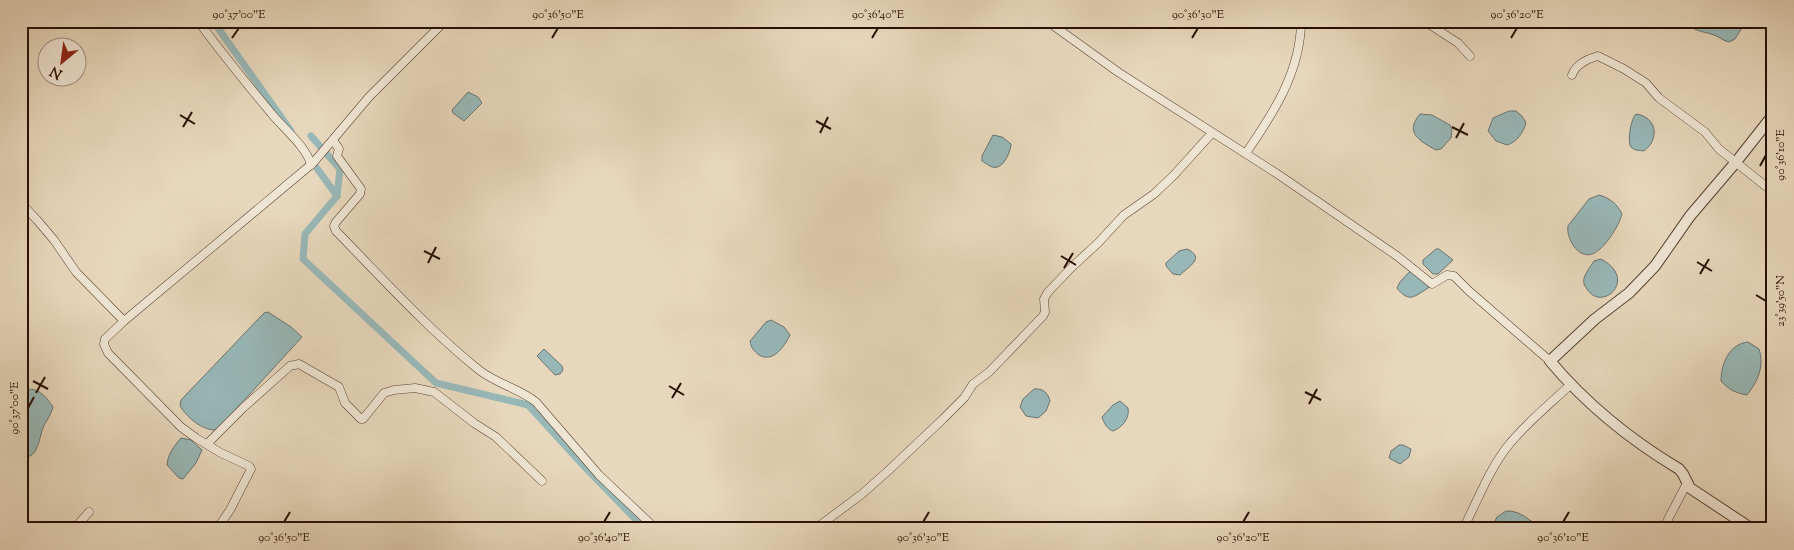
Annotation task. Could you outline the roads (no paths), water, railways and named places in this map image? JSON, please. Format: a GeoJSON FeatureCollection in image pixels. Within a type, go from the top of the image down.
{"type":"FeatureCollection","features":[{"type":"Feature","properties":{"kind":"street"},"geometry":{"type":"LineString","coordinates":[[198,21],[272,115],[298,144],[312,164]]}},
{"type":"Feature","properties":{"kind":"street"},"geometry":{"type":"LineString","coordinates":[[217,529],[230,510],[251,470],[249,466],[221,453],[181,427],[108,353],[104,344],[105,339],[312,164],[369,97],[445,21]]}},
{"type":"Feature","properties":{"kind":"street"},"geometry":{"type":"LineString","coordinates":[[1047,21],[1118,72],[1246,153],[1397,256],[1432,284],[1447,275],[1454,276],[1550,360],[1570,385],[1626,435],[1678,469],[1683,474],[1690,488],[1752,529]]}},
{"type":"Feature","properties":{"kind":"street"},"geometry":{"type":"LineString","coordinates":[[1246,153],[1266,124],[1292,74],[1300,42],[1301,21]]}},
{"type":"Feature","properties":{"kind":"street"},"geometry":{"type":"LineString","coordinates":[[1424,21],[1458,43],[1470,56]]}},
{"type":"Feature","properties":{"kind":"street"},"geometry":{"type":"LineString","coordinates":[[1572,76],[1576,67],[1590,58],[1598,56],[1604,58],[1646,83],[1659,98],[1704,132],[1719,148],[1773,192]]}},
{"type":"Feature","properties":{"kind":"street"},"geometry":{"type":"LineString","coordinates":[[1550,360],[1595,319],[1629,293],[1655,266],[1690,216],[1736,162],[1773,114]]}},
{"type":"Feature","properties":{"kind":"street"},"geometry":{"type":"LineString","coordinates":[[816,529],[862,494],[964,398],[973,384],[989,372],[1043,316],[1045,312],[1044,299],[1057,283],[1124,215],[1154,194],[1174,175],[1212,133]]}},
{"type":"Feature","properties":{"kind":"street"},"geometry":{"type":"LineString","coordinates":[[331,142],[339,149],[337,156],[361,189],[360,194],[336,222],[334,226],[336,231],[422,318],[480,370],[497,382],[536,402],[599,475],[656,529]]}},
{"type":"Feature","properties":{"kind":"street"},"geometry":{"type":"LineString","coordinates":[[21,203],[54,240],[76,272],[124,321]]}},
{"type":"Feature","properties":{"kind":"street"},"geometry":{"type":"LineString","coordinates":[[208,444],[243,408],[290,366],[299,364],[339,387],[344,403],[361,419],[384,393],[415,388],[434,392],[496,437],[542,481]]}},
{"type":"Feature","properties":{"kind":"street"},"geometry":{"type":"LineString","coordinates":[[1463,529],[1506,448],[1529,423],[1570,385]]}},
{"type":"Feature","properties":{"kind":"street"},"geometry":{"type":"LineString","coordinates":[[1664,529],[1687,483]]}},
{"type":"Feature","properties":{"kind":"street"},"geometry":{"type":"LineString","coordinates":[[74,529],[89,512]]}},
{"type":"Feature","properties":{"kind":"water"},"geometry":{"type":"Polygon","coordinates":[[[1691,21],[1746,21],[1735,39],[1729,42],[1694,29],[1691,27],[1691,21]]]}},
{"type":"Feature","properties":{"kind":"water"},"geometry":{"type":"Polygon","coordinates":[[[468,92],[478,97],[482,103],[464,121],[453,113],[452,110],[468,92]]]}},
{"type":"Feature","properties":{"kind":"water"},"geometry":{"type":"Polygon","coordinates":[[[1509,111],[1516,111],[1526,123],[1519,137],[1507,145],[1496,141],[1488,131],[1493,118],[1509,111]]]}},
{"type":"Feature","properties":{"kind":"water"},"geometry":{"type":"Polygon","coordinates":[[[1420,114],[1432,115],[1450,125],[1452,129],[1451,138],[1441,149],[1436,150],[1416,136],[1414,126],[1420,114]]]}},
{"type":"Feature","properties":{"kind":"water"},"geometry":{"type":"Polygon","coordinates":[[[1636,114],[1648,119],[1654,129],[1652,141],[1644,151],[1634,149],[1630,144],[1631,125],[1636,114]]]}},
{"type":"Feature","properties":{"kind":"water"},"geometry":{"type":"Polygon","coordinates":[[[993,135],[1002,137],[1011,144],[1011,147],[1005,161],[1000,166],[991,167],[982,161],[982,156],[993,135]]]}},
{"type":"Feature","properties":{"kind":"water"},"geometry":{"type":"Polygon","coordinates":[[[1599,195],[1613,202],[1622,214],[1606,243],[1597,252],[1587,255],[1578,251],[1574,246],[1569,236],[1568,226],[1589,199],[1599,195]]]}},
{"type":"Feature","properties":{"kind":"water"},"geometry":{"type":"Polygon","coordinates":[[[1187,249],[1193,252],[1196,259],[1180,275],[1173,274],[1166,266],[1166,263],[1179,251],[1187,249]]]}},
{"type":"Feature","properties":{"kind":"water"},"geometry":{"type":"Polygon","coordinates":[[[1436,249],[1439,249],[1453,260],[1438,274],[1433,274],[1423,264],[1423,260],[1436,249]]]}},
{"type":"Feature","properties":{"kind":"water"},"geometry":{"type":"Polygon","coordinates":[[[1601,259],[1612,267],[1617,276],[1617,284],[1608,295],[1601,297],[1593,295],[1586,288],[1584,278],[1594,261],[1601,259]]]}},
{"type":"Feature","properties":{"kind":"water"},"geometry":{"type":"Polygon","coordinates":[[[1411,270],[1429,284],[1428,288],[1419,294],[1408,297],[1397,288],[1411,270]]]}},
{"type":"Feature","properties":{"kind":"water"},"geometry":{"type":"Polygon","coordinates":[[[268,312],[291,327],[302,337],[217,430],[201,426],[183,410],[180,406],[181,400],[264,313],[268,312]]]}},
{"type":"Feature","properties":{"kind":"water"},"geometry":{"type":"Polygon","coordinates":[[[771,320],[784,327],[790,335],[778,352],[769,357],[764,357],[754,351],[750,341],[766,322],[771,320]]]}},
{"type":"Feature","properties":{"kind":"water"},"geometry":{"type":"Polygon","coordinates":[[[1748,342],[1759,349],[1761,362],[1757,379],[1747,395],[1727,387],[1721,381],[1721,375],[1727,356],[1731,351],[1741,344],[1748,342]]]}},
{"type":"Feature","properties":{"kind":"water"},"geometry":{"type":"Polygon","coordinates":[[[544,349],[562,366],[563,370],[560,374],[555,375],[537,356],[544,349]]]}},
{"type":"Feature","properties":{"kind":"water"},"geometry":{"type":"Polygon","coordinates":[[[30,389],[41,393],[53,407],[44,425],[37,448],[28,457],[21,455],[21,398],[30,389]]]}},
{"type":"Feature","properties":{"kind":"water"},"geometry":{"type":"Polygon","coordinates":[[[1034,389],[1040,389],[1045,392],[1050,401],[1046,411],[1038,418],[1026,416],[1020,407],[1023,399],[1034,389]]]}},
{"type":"Feature","properties":{"kind":"water"},"geometry":{"type":"Polygon","coordinates":[[[1120,401],[1128,408],[1128,415],[1122,425],[1113,431],[1106,426],[1102,417],[1113,405],[1120,401]]]}},
{"type":"Feature","properties":{"kind":"water"},"geometry":{"type":"Polygon","coordinates":[[[181,438],[191,440],[202,450],[196,463],[183,479],[179,478],[167,465],[172,450],[181,438]]]}},
{"type":"Feature","properties":{"kind":"water"},"geometry":{"type":"Polygon","coordinates":[[[1399,445],[1411,449],[1409,457],[1400,464],[1389,458],[1391,451],[1399,445]]]}},
{"type":"Feature","properties":{"kind":"water"},"geometry":{"type":"Polygon","coordinates":[[[1506,511],[1521,514],[1541,529],[1491,529],[1497,517],[1506,511]]]}},
{"type":"Feature","properties":{"kind":"waterway"},"geometry":{"type":"LineString","coordinates":[[213,21],[291,131]]}},
{"type":"Feature","properties":{"kind":"waterway"},"geometry":{"type":"LineString","coordinates":[[311,136],[340,169],[337,196],[305,234],[303,259],[436,383],[528,405],[645,529]]}},
{"type":"Feature","properties":{"kind":"waterway"},"geometry":{"type":"LineString","coordinates":[[311,160],[337,196]]}}]}
